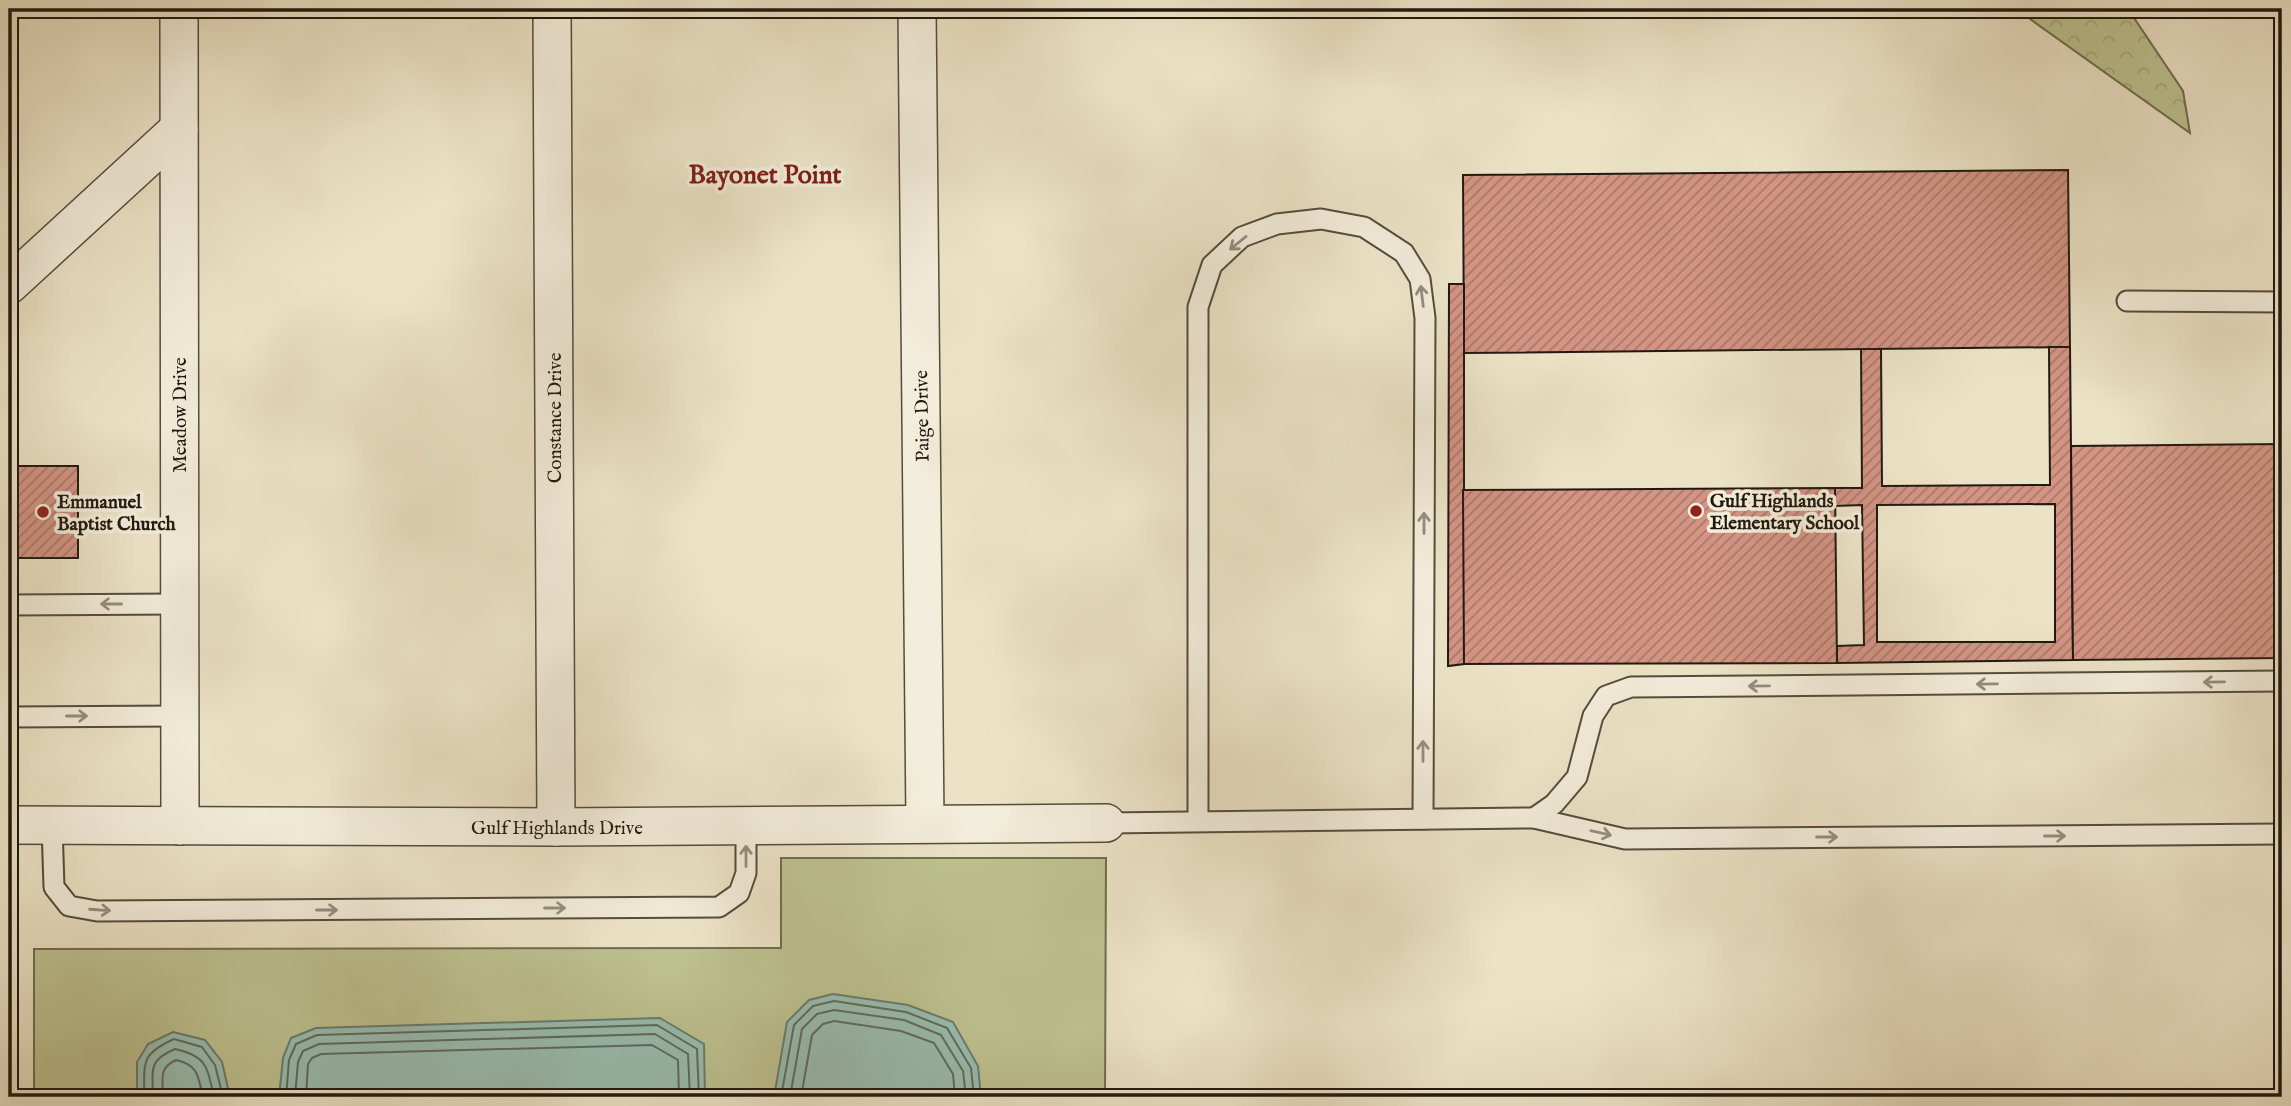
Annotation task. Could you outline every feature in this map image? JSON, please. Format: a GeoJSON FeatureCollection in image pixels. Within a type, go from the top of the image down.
{"type":"FeatureCollection","features":[{"type":"Feature","properties":{"kind":"street","name":"Meadow Drive"},"geometry":{"type":"LineString","coordinates":[[179,9],[180,827]]}},
{"type":"Feature","properties":{"kind":"street","name":"Constance Drive"},"geometry":{"type":"LineString","coordinates":[[552,9],[556,827]]}},
{"type":"Feature","properties":{"kind":"street","name":"Paige Drive"},"geometry":{"type":"LineString","coordinates":[[917,9],[925,823]]}},
{"type":"Feature","properties":{"kind":"street"},"geometry":{"type":"LineString","coordinates":[[9,285],[179,128]]}},
{"type":"Feature","properties":{"kind":"street","name":"Gulf Highlands Drive"},"geometry":{"type":"LineString","coordinates":[[9,825],[556,827],[1106,823]]}},
{"type":"Feature","properties":{"kind":"lane"},"geometry":{"type":"LineString","coordinates":[[1198,821],[1198,307],[1212,265],[1242,237],[1277,224],[1321,219],[1364,227],[1404,253],[1420,279],[1425,318],[1423,819]]}},
{"type":"Feature","properties":{"kind":"lane"},"geometry":{"type":"LineString","coordinates":[[2127,301],[2282,302]]}},
{"type":"Feature","properties":{"kind":"lane"},"geometry":{"type":"LineString","coordinates":[[9,605],[179,604]]}},
{"type":"Feature","properties":{"kind":"lane"},"geometry":{"type":"LineString","coordinates":[[1534,818],[1554,804],[1577,777],[1593,716],[1606,696],[1631,687],[2282,681]]}},
{"type":"Feature","properties":{"kind":"lane"},"geometry":{"type":"LineString","coordinates":[[9,717],[180,716]]}},
{"type":"Feature","properties":{"kind":"lane"},"geometry":{"type":"LineString","coordinates":[[1106,823],[1534,818],[1625,839],[2282,834]]}},
{"type":"Feature","properties":{"kind":"lane"},"geometry":{"type":"LineString","coordinates":[[52,825],[54,887],[69,906],[97,911],[719,907],[739,893],[746,873],[746,825]]}},
{"type":"Feature","properties":{"kind":"green space"},"geometry":{"type":"Polygon","coordinates":[[[2016,9],[2128,9],[2183,91],[2190,133],[2016,9]]]}},
{"type":"Feature","properties":{"kind":"green space"},"geometry":{"type":"Polygon","coordinates":[[[781,858],[1106,858],[1105,1097],[34,1097],[34,949],[781,948],[781,858]]]}},
{"type":"Feature","properties":{"kind":"water"},"geometry":{"type":"Polygon","coordinates":[[[833,994],[908,1005],[953,1022],[978,1066],[981,1097],[774,1097],[787,1022],[809,1000],[833,994]]]}},
{"type":"Feature","properties":{"kind":"water"},"geometry":{"type":"Polygon","coordinates":[[[660,1018],[704,1044],[705,1097],[279,1097],[283,1058],[291,1038],[316,1028],[660,1018]]]}},
{"type":"Feature","properties":{"kind":"water"},"geometry":{"type":"Polygon","coordinates":[[[173,1032],[205,1040],[222,1062],[230,1097],[137,1097],[137,1062],[148,1044],[173,1032]]]}},
{"type":"Feature","properties":{"kind":"building"},"geometry":{"type":"Polygon","coordinates":[[[2068,170],[2070,347],[1464,353],[1463,175],[2068,170]]]}},
{"type":"Feature","properties":{"kind":"building"},"geometry":{"type":"Polygon","coordinates":[[[1449,284],[1464,284],[1464,664],[1448,666],[1449,284]]]}},
{"type":"Feature","properties":{"kind":"building"},"geometry":{"type":"Polygon","coordinates":[[[2049,347],[2070,347],[2073,660],[1837,663],[1837,646],[1864,645],[1862,505],[1835,506],[1835,488],[1862,488],[1861,349],[1881,349],[1882,486],[2050,485],[2049,347]],[[2055,504],[1877,505],[1877,642],[2055,642],[2055,504]]]}},
{"type":"Feature","properties":{"kind":"building"},"geometry":{"type":"Polygon","coordinates":[[[2282,444],[2282,658],[2073,660],[2071,446],[2282,444]]]}},
{"type":"Feature","properties":{"kind":"building","name":"Emmanuel Baptist Church"},"geometry":{"type":"Polygon","coordinates":[[[9,466],[78,466],[78,558],[9,558],[9,466]]]}},
{"type":"Feature","properties":{"kind":"building"},"geometry":{"type":"Polygon","coordinates":[[[1835,488],[1837,663],[1464,664],[1463,490],[1835,488]]]}},
{"type":"Feature","properties":{"kind":"place","name":"Gulf Highlands Elementary School"},"geometry":{"type":"Point","coordinates":[1696,511]}},
{"type":"Feature","properties":{"kind":"place","name":"Emmanuel Baptist Church"},"geometry":{"type":"Point","coordinates":[43,512]}},
{"type":"Feature","properties":{"kind":"district","name":"Bayonet Point"},"geometry":{"type":"Point","coordinates":[765,174]}}]}
